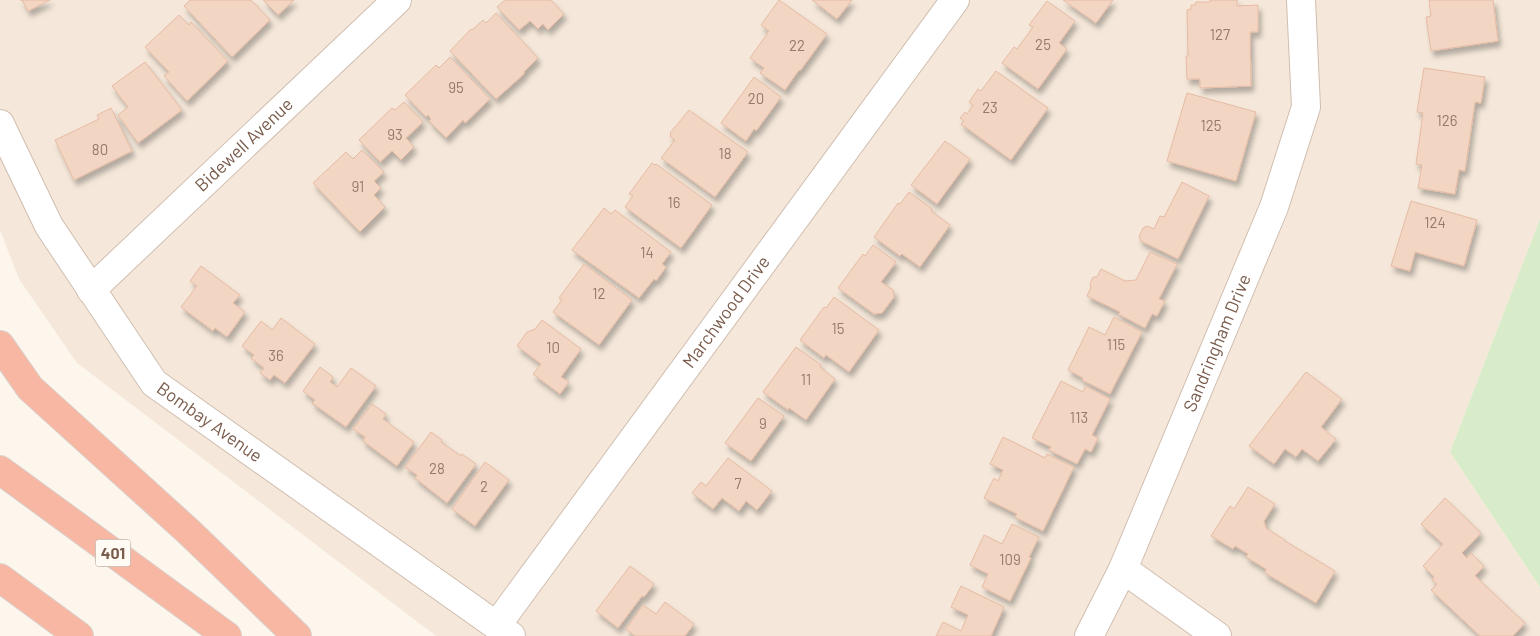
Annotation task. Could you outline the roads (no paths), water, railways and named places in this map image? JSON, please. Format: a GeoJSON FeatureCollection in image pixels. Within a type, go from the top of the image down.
{"type":"FeatureCollection","features":[{"type":"Feature","properties":{"kind":"highway"},"geometry":{"type":"LineString","coordinates":[[0,345],[30,388],[189,532],[297,636]]}},
{"type":"Feature","properties":{"kind":"highway","name":"401"},"geometry":{"type":"LineString","coordinates":[[0,470],[227,636]]}},
{"type":"Feature","properties":{"kind":"highway"},"geometry":{"type":"LineString","coordinates":[[0,578],[79,636]]}},
{"type":"Feature","properties":{"kind":"street","name":"Bidewell Avenue"},"geometry":{"type":"LineString","coordinates":[[91,290],[397,0]]}},
{"type":"Feature","properties":{"kind":"street","name":"Marchwood Drive"},"geometry":{"type":"LineString","coordinates":[[504,630],[955,0]]}},
{"type":"Feature","properties":{"kind":"street","name":"Sandringham Drive"},"geometry":{"type":"LineString","coordinates":[[1089,636],[1123,569],[1274,207],[1306,107],[1301,0]]}},
{"type":"Feature","properties":{"kind":"street","name":"Bombay Avenue"},"geometry":{"type":"LineString","coordinates":[[0,124],[49,226],[154,383],[504,630]]}},
{"type":"Feature","properties":{"kind":"street"},"geometry":{"type":"LineString","coordinates":[[1123,569],[1217,636]]}}]}
